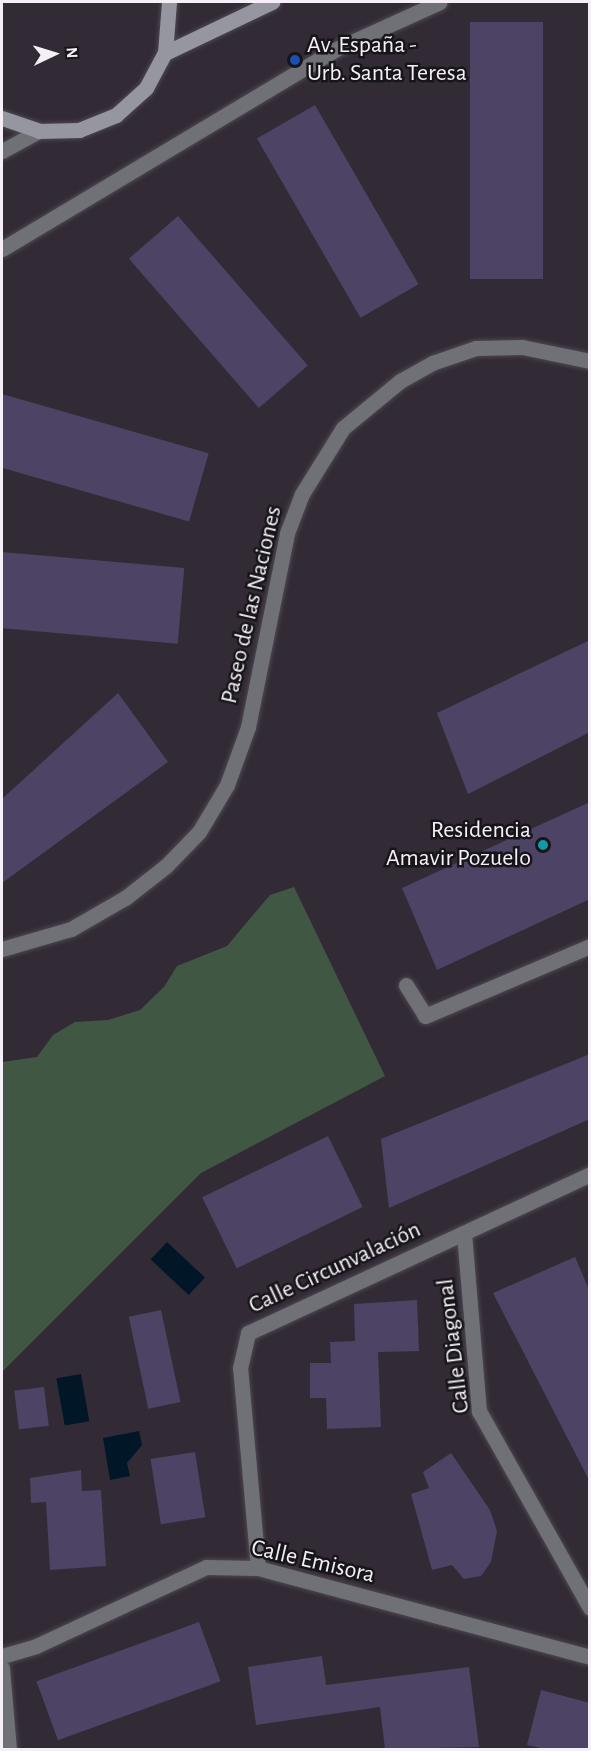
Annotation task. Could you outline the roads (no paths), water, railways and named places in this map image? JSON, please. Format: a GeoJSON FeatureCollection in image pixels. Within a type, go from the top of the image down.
{"type":"FeatureCollection","features":[{"type":"Feature","properties":{"kind":"main road"},"geometry":{"type":"LineString","coordinates":[[2,118],[39,131],[79,130],[116,115],[146,88],[165,53],[169,2]]}},
{"type":"Feature","properties":{"kind":"main road"},"geometry":{"type":"LineString","coordinates":[[165,53],[272,2]]}},
{"type":"Feature","properties":{"kind":"street"},"geometry":{"type":"LineString","coordinates":[[2,249],[334,50],[441,2]]}},
{"type":"Feature","properties":{"kind":"street"},"geometry":{"type":"LineString","coordinates":[[2,152],[39,131]]}},
{"type":"Feature","properties":{"kind":"street","name":"Paseo de las Naciones"},"geometry":{"type":"LineString","coordinates":[[2,949],[71,929],[125,898],[166,866],[199,832],[227,785],[248,727],[287,533],[302,494],[343,428],[400,381],[432,363],[476,348],[522,346],[590,361]]}},
{"type":"Feature","properties":{"kind":"street"},"geometry":{"type":"LineString","coordinates":[[406,985],[425,1016],[590,946]]}},
{"type":"Feature","properties":{"kind":"street","name":"Calle Circunvalación"},"geometry":{"type":"LineString","coordinates":[[258,1568],[240,1368],[248,1333],[590,1174]]}},
{"type":"Feature","properties":{"kind":"street","name":"Calle Diagonal"},"geometry":{"type":"LineString","coordinates":[[464,1233],[479,1411],[590,1608]]}},
{"type":"Feature","properties":{"kind":"street","name":"Calle Emisora"},"geometry":{"type":"LineString","coordinates":[[2,1656],[36,1646],[206,1568],[258,1568],[590,1657]]}},
{"type":"Feature","properties":{"kind":"street"},"geometry":{"type":"LineString","coordinates":[[2,1668],[9,1749]]}},
{"type":"Feature","properties":{"kind":"water"},"geometry":{"type":"Polygon","coordinates":[[[167,1242],[205,1277],[189,1295],[151,1260],[167,1242]]]}},
{"type":"Feature","properties":{"kind":"water"},"geometry":{"type":"Polygon","coordinates":[[[81,1374],[89,1421],[65,1426],[56,1378],[81,1374]]]}},
{"type":"Feature","properties":{"kind":"water"},"geometry":{"type":"Polygon","coordinates":[[[139,1431],[142,1445],[127,1463],[130,1476],[110,1480],[103,1438],[139,1431]]]}},
{"type":"Feature","properties":{"kind":"place","name":"Av. España - Urb. Santa Teresa"},"geometry":{"type":"Point","coordinates":[295,60]}},
{"type":"Feature","properties":{"kind":"place","name":"Residencia Amavir Pozuelo"},"geometry":{"type":"Point","coordinates":[543,845]}}]}
